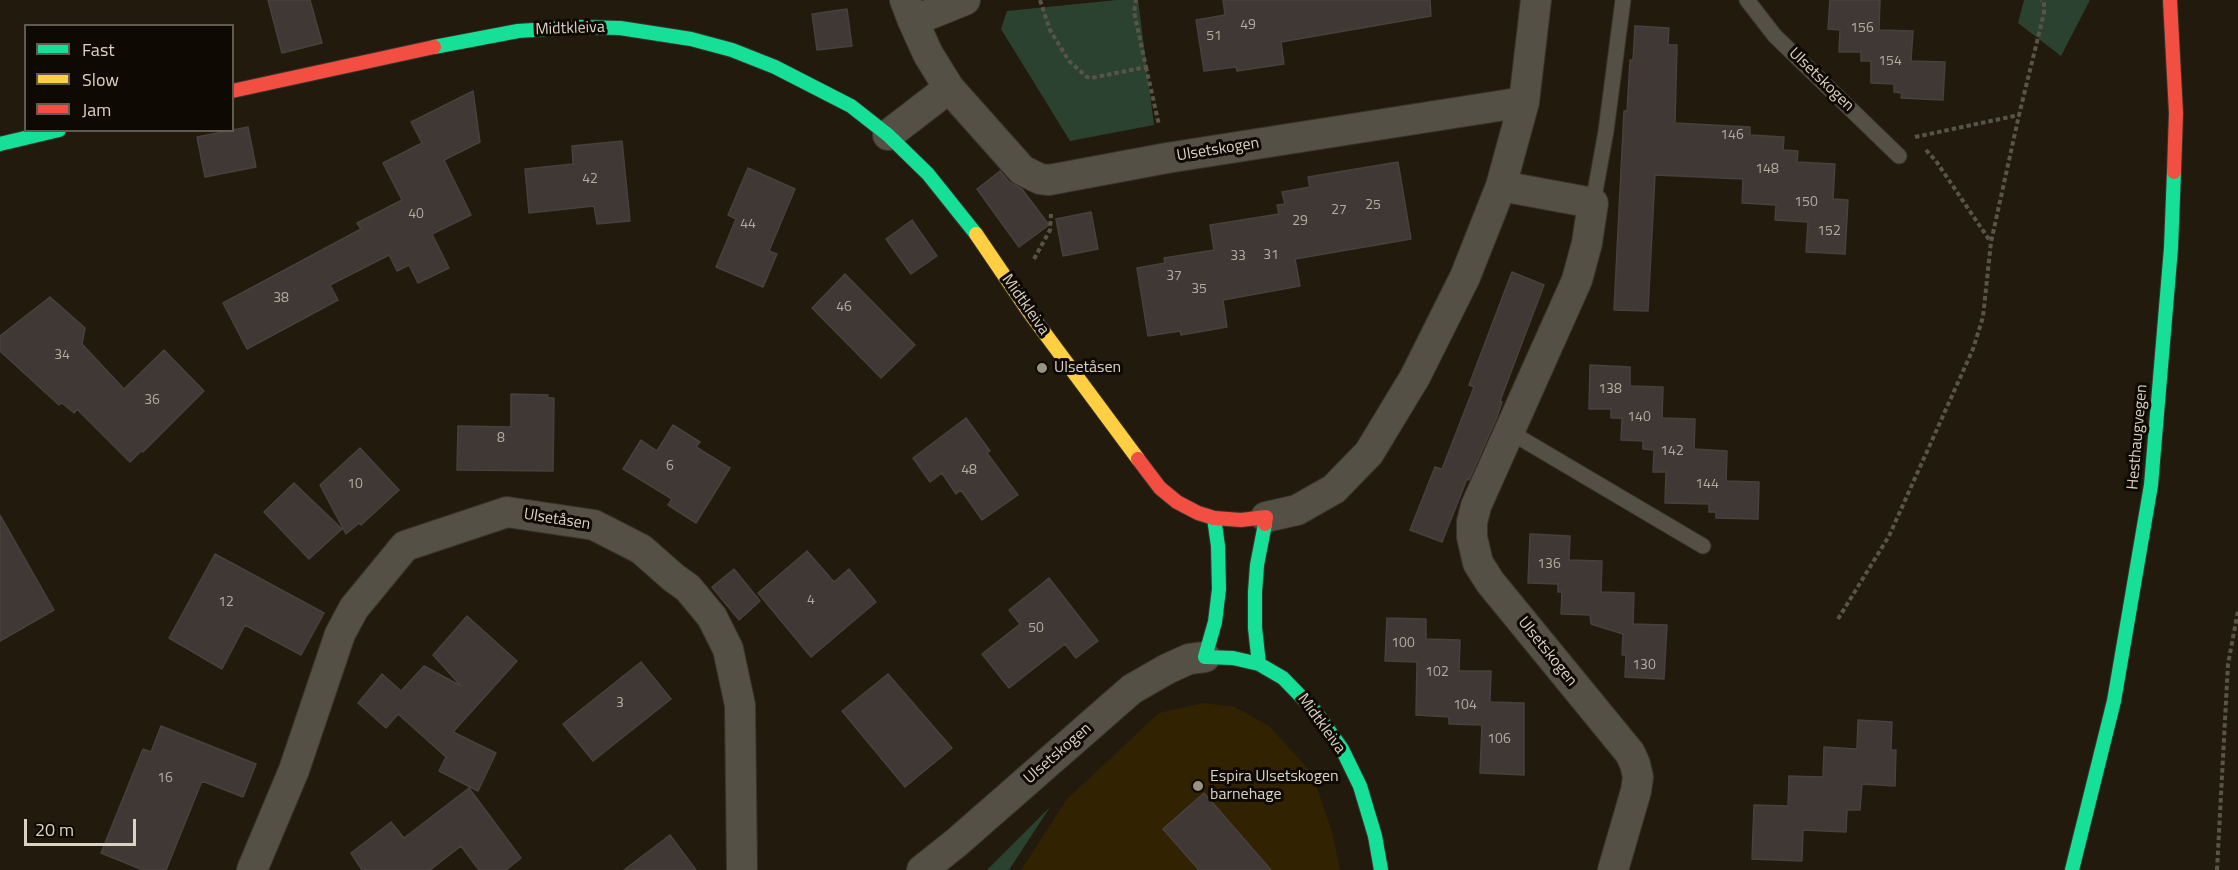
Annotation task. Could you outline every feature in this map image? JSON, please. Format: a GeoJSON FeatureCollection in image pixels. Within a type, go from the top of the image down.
{"type":"FeatureCollection","features":[{"type":"Feature","properties":{"kind":"street"},"geometry":{"type":"LineString","coordinates":[[965,0],[909,10],[928,54],[949,88],[1010,160],[1022,170],[1040,179],[1049,180]]}},
{"type":"Feature","properties":{"kind":"street"},"geometry":{"type":"LineString","coordinates":[[1259,664],[1255,628],[1255,592],[1257,565],[1266,517],[1297,510],[1334,489],[1369,453],[1415,377],[1460,287],[1501,186],[1524,102],[1536,0]]}},
{"type":"Feature","properties":{"kind":"street","name":"Hesthaugvegen"},"geometry":{"type":"LineString","coordinates":[[2072,870],[2114,701],[2151,485],[2171,248],[2176,113],[2170,0]]}},
{"type":"Feature","properties":{"kind":"street","name":"Midtkleiva"},"geometry":{"type":"LineString","coordinates":[[234,91],[351,64],[518,31],[580,27],[620,28],[691,39],[732,50],[775,67],[851,106],[888,135],[928,174],[966,220],[1029,312],[1160,488],[1178,502],[1198,513],[1214,518],[1241,520],[1266,517]]}},
{"type":"Feature","properties":{"kind":"street"},"geometry":{"type":"LineString","coordinates":[[888,135],[949,88]]}},
{"type":"Feature","properties":{"kind":"street","name":"Ulsetskogen"},"geometry":{"type":"LineString","coordinates":[[1049,180],[1167,158],[1524,102]]}},
{"type":"Feature","properties":{"kind":"street"},"geometry":{"type":"LineString","coordinates":[[0,144],[51,132]]}},
{"type":"Feature","properties":{"kind":"street"},"geometry":{"type":"LineString","coordinates":[[1501,186],[1593,203]]}},
{"type":"Feature","properties":{"kind":"street","name":"Ulsetskogen"},"geometry":{"type":"LineString","coordinates":[[1593,203],[1587,243],[1577,279],[1476,506],[1472,522],[1474,550],[1478,563],[1503,600],[1630,753],[1635,765],[1638,777],[1636,791],[1613,870]]}},
{"type":"Feature","properties":{"kind":"street","name":"Ulsetåsen"},"geometry":{"type":"LineString","coordinates":[[252,870],[294,770],[340,634],[354,608],[405,546],[507,512],[594,525],[613,534],[640,549],[688,588],[712,617],[728,649],[740,705],[741,870]]}},
{"type":"Feature","properties":{"kind":"street"},"geometry":{"type":"LineString","coordinates":[[1205,657],[1215,622],[1219,590],[1218,546],[1214,518]]}},
{"type":"Feature","properties":{"kind":"street","name":"Ulsetskogen"},"geometry":{"type":"LineString","coordinates":[[922,870],[1132,689],[1189,659],[1205,657]]}},
{"type":"Feature","properties":{"kind":"street","name":"Midtkleiva"},"geometry":{"type":"LineString","coordinates":[[1205,657],[1233,657],[1259,664],[1283,678],[1301,694],[1342,749],[1360,786],[1375,836],[1381,870]]}},
{"type":"Feature","properties":{"kind":"lane","name":"Ulsetskogen"},"geometry":{"type":"LineString","coordinates":[[1593,203],[1606,131],[1623,0]]}},
{"type":"Feature","properties":{"kind":"lane","name":"Ulsetskogen"},"geometry":{"type":"LineString","coordinates":[[1747,0],[1775,36],[1894,151]]}},
{"type":"Feature","properties":{"kind":"lane"},"geometry":{"type":"LineString","coordinates":[[1510,432],[1703,546]]}},
{"type":"Feature","properties":{"kind":"path"},"geometry":{"type":"LineString","coordinates":[[1040,0],[1050,30],[1059,46],[1069,61],[1087,77],[1146,67]]}},
{"type":"Feature","properties":{"kind":"path"},"geometry":{"type":"LineString","coordinates":[[1136,0],[1134,12],[1167,158]]}},
{"type":"Feature","properties":{"kind":"path"},"geometry":{"type":"LineString","coordinates":[[1838,619],[1888,536],[1972,349],[1983,317],[1991,242],[2044,13],[2044,2],[2041,0]]}},
{"type":"Feature","properties":{"kind":"path"},"geometry":{"type":"LineString","coordinates":[[1894,151],[1914,137],[1923,134],[2019,115]]}},
{"type":"Feature","properties":{"kind":"path"},"geometry":{"type":"LineString","coordinates":[[1914,137],[1936,161],[1991,242]]}},
{"type":"Feature","properties":{"kind":"path"},"geometry":{"type":"LineString","coordinates":[[1029,268],[1050,230],[1052,219],[1049,180]]}},
{"type":"Feature","properties":{"kind":"path"},"geometry":{"type":"LineString","coordinates":[[2217,870],[2228,664],[2238,611]]}},
{"type":"Feature","properties":{"kind":"shaded area","name":"Espira Ulsetskogen barnehage"},"geometry":{"type":"Polygon","coordinates":[[[1203,703],[1235,707],[1269,726],[1312,773],[1332,832],[1340,870],[1021,870],[1067,799],[1159,713],[1203,703]]]}},
{"type":"Feature","properties":{"kind":"green space"},"geometry":{"type":"Polygon","coordinates":[[[1138,0],[1154,125],[1070,141],[1001,29],[1007,11],[1138,0]]]}},
{"type":"Feature","properties":{"kind":"green space"},"geometry":{"type":"Polygon","coordinates":[[[2024,0],[2090,0],[2061,56],[2018,23],[2024,0]]]}},
{"type":"Feature","properties":{"kind":"green space"},"geometry":{"type":"Polygon","coordinates":[[[1050,807],[1009,870],[987,870],[1050,807]]]}},
{"type":"Feature","properties":{"kind":"building"},"geometry":{"type":"Polygon","coordinates":[[[268,0],[310,0],[322,43],[282,53],[268,0]]]}},
{"type":"Feature","properties":{"kind":"building"},"geometry":{"type":"Polygon","coordinates":[[[1223,0],[1430,0],[1431,16],[1281,42],[1284,64],[1237,71],[1236,67],[1204,71],[1196,20],[1225,15],[1223,0]]]}},
{"type":"Feature","properties":{"kind":"building"},"geometry":{"type":"Polygon","coordinates":[[[1830,0],[1880,0],[1879,30],[1913,31],[1911,61],[1945,62],[1943,100],[1901,98],[1902,93],[1894,92],[1894,84],[1871,83],[1871,61],[1861,61],[1861,52],[1839,52],[1840,30],[1828,29],[1830,0]]]}},
{"type":"Feature","properties":{"kind":"building"},"geometry":{"type":"Polygon","coordinates":[[[847,9],[852,46],[817,50],[812,14],[847,9]]]}},
{"type":"Feature","properties":{"kind":"building"},"geometry":{"type":"Polygon","coordinates":[[[1635,26],[1669,28],[1668,45],[1677,45],[1675,123],[1750,127],[1750,135],[1784,137],[1783,150],[1798,151],[1797,162],[1835,164],[1833,199],[1848,200],[1845,254],[1806,252],[1808,222],[1775,220],[1776,205],[1742,203],[1743,179],[1655,175],[1648,311],[1614,310],[1624,111],[1627,111],[1635,26]]]}},
{"type":"Feature","properties":{"kind":"building"},"geometry":{"type":"Polygon","coordinates":[[[473,91],[480,142],[444,160],[471,215],[432,234],[449,268],[418,283],[409,265],[397,271],[389,255],[330,285],[338,300],[247,349],[223,303],[361,229],[357,223],[402,200],[383,163],[422,143],[411,122],[473,91]]]}},
{"type":"Feature","properties":{"kind":"building"},"geometry":{"type":"Polygon","coordinates":[[[248,127],[256,167],[205,177],[197,137],[234,132],[234,130],[248,127]]]}},
{"type":"Feature","properties":{"kind":"building"},"geometry":{"type":"Polygon","coordinates":[[[622,141],[630,221],[597,224],[594,206],[529,213],[525,169],[573,164],[572,146],[622,141]]]}},
{"type":"Feature","properties":{"kind":"building"},"geometry":{"type":"Polygon","coordinates":[[[1398,162],[1411,239],[1295,259],[1300,286],[1223,300],[1227,327],[1181,335],[1180,331],[1148,336],[1137,268],[1165,263],[1164,258],[1214,250],[1210,225],[1279,214],[1277,205],[1285,204],[1282,192],[1310,187],[1308,177],[1398,162]]]}},
{"type":"Feature","properties":{"kind":"building"},"geometry":{"type":"Polygon","coordinates":[[[748,168],[795,189],[769,251],[777,254],[763,287],[716,267],[736,219],[728,215],[748,168]]]}},
{"type":"Feature","properties":{"kind":"building"},"geometry":{"type":"Polygon","coordinates":[[[1000,171],[1009,182],[1022,189],[1049,225],[1019,247],[977,189],[1000,171]]]}},
{"type":"Feature","properties":{"kind":"building"},"geometry":{"type":"Polygon","coordinates":[[[1091,212],[1098,249],[1063,256],[1056,219],[1091,212]]]}},
{"type":"Feature","properties":{"kind":"building"},"geometry":{"type":"Polygon","coordinates":[[[912,220],[937,256],[911,274],[886,239],[912,220]]]}},
{"type":"Feature","properties":{"kind":"building"},"geometry":{"type":"Polygon","coordinates":[[[1512,272],[1544,285],[1500,401],[1502,402],[1497,417],[1469,480],[1467,479],[1442,542],[1410,530],[1435,467],[1442,469],[1474,387],[1469,385],[1512,272]]]}},
{"type":"Feature","properties":{"kind":"building"},"geometry":{"type":"Polygon","coordinates":[[[845,274],[915,345],[881,378],[812,308],[845,274]]]}},
{"type":"Feature","properties":{"kind":"building"},"geometry":{"type":"Polygon","coordinates":[[[50,297],[85,328],[82,344],[124,389],[164,350],[204,391],[130,462],[77,409],[74,413],[62,403],[59,405],[0,351],[0,336],[50,297]]]}},
{"type":"Feature","properties":{"kind":"building"},"geometry":{"type":"Polygon","coordinates":[[[1590,365],[1630,367],[1630,386],[1663,387],[1662,418],[1695,419],[1694,449],[1727,451],[1726,481],[1759,482],[1758,519],[1716,518],[1716,512],[1709,512],[1709,504],[1665,503],[1666,472],[1653,472],[1654,450],[1643,449],[1643,441],[1621,440],[1622,418],[1611,418],[1611,409],[1589,409],[1590,365]]]}},
{"type":"Feature","properties":{"kind":"building"},"geometry":{"type":"Polygon","coordinates":[[[511,394],[548,395],[547,398],[554,398],[553,471],[457,470],[458,426],[511,427],[511,394]]]}},
{"type":"Feature","properties":{"kind":"building"},"geometry":{"type":"Polygon","coordinates":[[[966,418],[990,451],[987,453],[1018,495],[982,520],[961,490],[956,494],[942,473],[930,482],[913,458],[966,418]]]}},
{"type":"Feature","properties":{"kind":"building"},"geometry":{"type":"Polygon","coordinates":[[[673,425],[700,442],[696,447],[730,468],[696,523],[668,505],[672,499],[623,469],[641,440],[657,451],[673,425]]]}},
{"type":"Feature","properties":{"kind":"building"},"geometry":{"type":"Polygon","coordinates":[[[360,448],[399,490],[361,525],[359,523],[346,534],[320,485],[360,448]]]}},
{"type":"Feature","properties":{"kind":"building"},"geometry":{"type":"Polygon","coordinates":[[[294,483],[342,529],[309,559],[264,512],[294,483]]]}},
{"type":"Feature","properties":{"kind":"building"},"geometry":{"type":"Polygon","coordinates":[[[0,515],[54,610],[0,641],[0,515]]]}},
{"type":"Feature","properties":{"kind":"building"},"geometry":{"type":"Polygon","coordinates":[[[1530,534],[1570,536],[1569,560],[1602,561],[1601,592],[1634,593],[1633,624],[1667,625],[1664,679],[1625,677],[1626,655],[1622,655],[1623,634],[1591,624],[1590,615],[1561,614],[1562,592],[1558,592],[1558,584],[1528,583],[1530,534]]]}},
{"type":"Feature","properties":{"kind":"building"},"geometry":{"type":"Polygon","coordinates":[[[807,551],[834,582],[849,569],[876,602],[811,657],[758,593],[807,551]]]}},
{"type":"Feature","properties":{"kind":"building"},"geometry":{"type":"Polygon","coordinates":[[[215,554],[324,613],[301,655],[245,625],[222,669],[169,638],[215,554]]]}},
{"type":"Feature","properties":{"kind":"building"},"geometry":{"type":"Polygon","coordinates":[[[734,569],[760,601],[739,620],[712,587],[734,569]]]}},
{"type":"Feature","properties":{"kind":"building"},"geometry":{"type":"Polygon","coordinates":[[[1049,578],[1098,641],[1076,658],[1065,644],[1009,688],[982,654],[1020,624],[1009,610],[1049,578]]]}},
{"type":"Feature","properties":{"kind":"building"},"geometry":{"type":"Polygon","coordinates":[[[467,616],[517,661],[453,732],[496,753],[478,791],[439,771],[446,757],[398,714],[386,728],[358,703],[382,674],[401,691],[424,666],[461,686],[433,655],[467,616]]]}},
{"type":"Feature","properties":{"kind":"building"},"geometry":{"type":"Polygon","coordinates":[[[1387,618],[1426,619],[1426,639],[1460,640],[1459,671],[1491,671],[1490,702],[1524,703],[1524,775],[1480,773],[1482,725],[1449,724],[1449,717],[1416,715],[1417,662],[1385,661],[1387,618]]]}},
{"type":"Feature","properties":{"kind":"building"},"geometry":{"type":"Polygon","coordinates":[[[641,662],[671,699],[593,761],[563,724],[641,662]]]}},
{"type":"Feature","properties":{"kind":"building"},"geometry":{"type":"Polygon","coordinates":[[[888,674],[952,748],[905,787],[842,711],[888,674]]]}},
{"type":"Feature","properties":{"kind":"building"},"geometry":{"type":"Polygon","coordinates":[[[1858,720],[1892,722],[1891,750],[1896,750],[1895,786],[1862,784],[1860,810],[1847,810],[1846,832],[1803,830],[1802,861],[1752,859],[1754,805],[1788,806],[1789,776],[1823,777],[1824,747],[1857,749],[1858,720]]]}},
{"type":"Feature","properties":{"kind":"building"},"geometry":{"type":"Polygon","coordinates":[[[161,726],[256,764],[243,797],[202,781],[166,870],[143,870],[101,853],[143,749],[151,752],[161,726]]]}},
{"type":"Feature","properties":{"kind":"building"},"geometry":{"type":"Polygon","coordinates":[[[469,788],[521,858],[506,870],[479,870],[461,846],[430,870],[362,870],[351,853],[391,822],[404,838],[469,788]]]}},
{"type":"Feature","properties":{"kind":"building"},"geometry":{"type":"Polygon","coordinates":[[[1204,793],[1271,870],[1199,870],[1163,829],[1204,793]]]}},
{"type":"Feature","properties":{"kind":"building"},"geometry":{"type":"Polygon","coordinates":[[[670,835],[696,870],[624,870],[670,835]]]}},
{"type":"Feature","properties":{"kind":"traffic: fast"},"geometry":{"type":"LineString","coordinates":[[434,47],[518,31],[580,27],[620,28],[691,39],[732,50],[775,67],[851,106],[888,135],[928,174],[976,234]]}},
{"type":"Feature","properties":{"kind":"traffic: fast"},"geometry":{"type":"LineString","coordinates":[[0,144],[51,132]]}},
{"type":"Feature","properties":{"kind":"traffic: fast"},"geometry":{"type":"LineString","coordinates":[[2072,870],[2114,701],[2151,485],[2171,248],[2174,172]]}},
{"type":"Feature","properties":{"kind":"traffic: fast"},"geometry":{"type":"LineString","coordinates":[[1214,518],[1218,546],[1219,589],[1215,622],[1205,657],[1233,658],[1259,664],[1283,678],[1315,711],[1342,749],[1360,786],[1375,836],[1381,870]]}},
{"type":"Feature","properties":{"kind":"traffic: fast"},"geometry":{"type":"LineString","coordinates":[[1259,664],[1255,628],[1255,592],[1257,565],[1265,524]]}},
{"type":"Feature","properties":{"kind":"traffic: slow"},"geometry":{"type":"LineString","coordinates":[[976,234],[1029,312],[1138,459]]}},
{"type":"Feature","properties":{"kind":"traffic: jam"},"geometry":{"type":"LineString","coordinates":[[2170,0],[2176,113],[2174,172]]}},
{"type":"Feature","properties":{"kind":"traffic: jam"},"geometry":{"type":"LineString","coordinates":[[234,91],[434,47]]}},
{"type":"Feature","properties":{"kind":"traffic: jam"},"geometry":{"type":"LineString","coordinates":[[1138,459],[1160,488],[1177,502],[1198,513],[1214,518],[1241,520],[1266,517],[1265,524]]}},
{"type":"Feature","properties":{"kind":"place","name":"Ulsetåsen"},"geometry":{"type":"Point","coordinates":[1042,368]}},
{"type":"Feature","properties":{"kind":"place","name":"Espira Ulsetskogen barnehage"},"geometry":{"type":"Point","coordinates":[1198,786]}}]}
